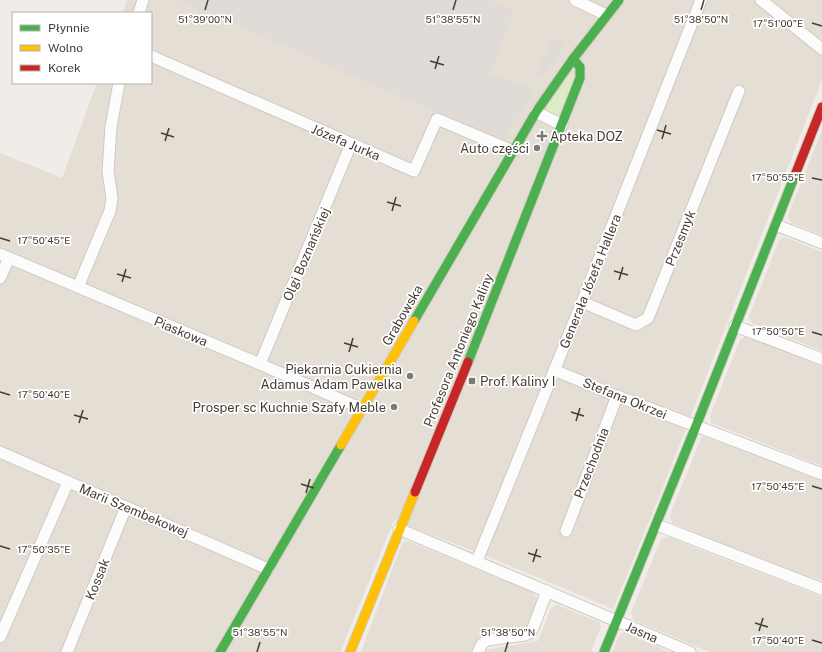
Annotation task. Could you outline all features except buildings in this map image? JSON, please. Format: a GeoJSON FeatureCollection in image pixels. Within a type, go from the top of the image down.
{"type":"FeatureCollection","features":[{"type":"Feature","properties":{"kind":"street"},"geometry":{"type":"LineString","coordinates":[[139,12],[143,0]]}},
{"type":"Feature","properties":{"kind":"street"},"geometry":{"type":"LineString","coordinates":[[575,0],[606,15]]}},
{"type":"Feature","properties":{"kind":"street","name":"Grabowska"},"geometry":{"type":"LineString","coordinates":[[220,652],[536,112],[572,59],[619,0]]}},
{"type":"Feature","properties":{"kind":"street","name":"Generała Józefa Hallera"},"geometry":{"type":"LineString","coordinates":[[477,561],[582,302],[701,0]]}},
{"type":"Feature","properties":{"kind":"street"},"geometry":{"type":"LineString","coordinates":[[761,0],[822,49]]}},
{"type":"Feature","properties":{"kind":"street","name":"Józefa Jurka"},"geometry":{"type":"LineString","coordinates":[[152,56],[414,171],[437,119],[513,151]]}},
{"type":"Feature","properties":{"kind":"street","name":"Profesora Antoniego Kaliny"},"geometry":{"type":"LineString","coordinates":[[350,652],[399,528],[495,295],[580,78],[579,66],[572,59]]}},
{"type":"Feature","properties":{"kind":"street"},"geometry":{"type":"LineString","coordinates":[[78,287],[110,211],[112,198],[108,171],[111,127],[119,84]]}},
{"type":"Feature","properties":{"kind":"street","name":"Przesmyk"},"geometry":{"type":"LineString","coordinates":[[582,302],[636,325],[648,318],[739,91]]}},
{"type":"Feature","properties":{"kind":"street"},"geometry":{"type":"LineString","coordinates":[[604,652],[657,525],[822,107]]}},
{"type":"Feature","properties":{"kind":"street"},"geometry":{"type":"LineString","coordinates":[[536,112],[562,125]]}},
{"type":"Feature","properties":{"kind":"street","name":"Olgi Boznańskiej"},"geometry":{"type":"LineString","coordinates":[[260,364],[351,144]]}},
{"type":"Feature","properties":{"kind":"street"},"geometry":{"type":"LineString","coordinates":[[776,225],[822,243]]}},
{"type":"Feature","properties":{"kind":"street"},"geometry":{"type":"LineString","coordinates":[[0,278],[5,256]]}},
{"type":"Feature","properties":{"kind":"street","name":"Piaskowa"},"geometry":{"type":"LineString","coordinates":[[5,256],[362,409]]}},
{"type":"Feature","properties":{"kind":"street"},"geometry":{"type":"LineString","coordinates":[[735,326],[822,359]]}},
{"type":"Feature","properties":{"kind":"street","name":"Stefana Okrzei"},"geometry":{"type":"LineString","coordinates":[[554,370],[617,396],[822,474]]}},
{"type":"Feature","properties":{"kind":"street","name":"Przechodnia"},"geometry":{"type":"LineString","coordinates":[[566,531],[617,396]]}},
{"type":"Feature","properties":{"kind":"street","name":"Marii Szembekowej"},"geometry":{"type":"LineString","coordinates":[[0,454],[268,569]]}},
{"type":"Feature","properties":{"kind":"street"},"geometry":{"type":"LineString","coordinates":[[0,637],[68,482]]}},
{"type":"Feature","properties":{"kind":"street","name":"Kossak"},"geometry":{"type":"LineString","coordinates":[[67,652],[126,507]]}},
{"type":"Feature","properties":{"kind":"street"},"geometry":{"type":"LineString","coordinates":[[657,525],[822,589]]}},
{"type":"Feature","properties":{"kind":"street","name":"Jasna"},"geometry":{"type":"LineString","coordinates":[[399,528],[690,652]]}},
{"type":"Feature","properties":{"kind":"street"},"geometry":{"type":"LineString","coordinates":[[478,652],[482,644],[487,640],[525,635],[530,632],[533,628],[547,591]]}},
{"type":"Feature","properties":{"kind":"shaded area"},"geometry":{"type":"Polygon","coordinates":[[[127,0],[822,0],[822,80],[661,492],[613,609],[489,557],[394,520],[340,652],[0,652],[0,153],[62,178],[97,84],[152,84],[152,12],[123,12],[127,0]]]}},
{"type":"Feature","properties":{"kind":"shaded area"},"geometry":{"type":"Polygon","coordinates":[[[177,0],[488,0],[514,11],[490,74],[534,89],[504,140],[351,76],[298,51],[177,0]]]}},
{"type":"Feature","properties":{"kind":"shaded area"},"geometry":{"type":"Polygon","coordinates":[[[456,11],[501,30],[497,39],[452,19],[456,11]]]}},
{"type":"Feature","properties":{"kind":"shaded area"},"geometry":{"type":"Polygon","coordinates":[[[553,38],[564,45],[541,78],[535,74],[553,38]]]}},
{"type":"Feature","properties":{"kind":"shaded area"},"geometry":{"type":"Polygon","coordinates":[[[542,130],[552,134],[544,155],[533,150],[542,130]]]}},
{"type":"Feature","properties":{"kind":"shaded area"},"geometry":{"type":"Polygon","coordinates":[[[822,130],[822,235],[791,223],[788,216],[822,130]]]}},
{"type":"Feature","properties":{"kind":"shaded area"},"geometry":{"type":"Polygon","coordinates":[[[785,237],[822,252],[822,351],[752,323],[749,317],[779,240],[785,237]]]}},
{"type":"Feature","properties":{"kind":"shaded area"},"geometry":{"type":"Polygon","coordinates":[[[746,336],[822,366],[822,466],[711,423],[710,416],[740,340],[746,336]]]}},
{"type":"Feature","properties":{"kind":"shaded area"},"geometry":{"type":"Polygon","coordinates":[[[702,436],[822,481],[822,581],[743,553],[672,523],[670,515],[702,436]]]}},
{"type":"Feature","properties":{"kind":"shaded area"},"geometry":{"type":"Polygon","coordinates":[[[668,537],[822,597],[822,652],[709,652],[634,620],[631,613],[661,539],[668,537]]]}},
{"type":"Feature","properties":{"kind":"shaded area"},"geometry":{"type":"Polygon","coordinates":[[[408,541],[532,592],[540,601],[527,628],[483,637],[476,643],[472,652],[361,652],[402,543],[408,541]]]}},
{"type":"Feature","properties":{"kind":"shaded area"},"geometry":{"type":"Polygon","coordinates":[[[557,605],[599,622],[601,626],[591,652],[483,652],[484,650],[538,641],[551,608],[557,605]]]}},
{"type":"Feature","properties":{"kind":"shaded area"},"geometry":{"type":"Polygon","coordinates":[[[624,632],[669,652],[612,652],[619,636],[624,632]]]}},
{"type":"Feature","properties":{"kind":"green space"},"geometry":{"type":"Polygon","coordinates":[[[571,73],[575,75],[559,116],[556,116],[547,111],[546,107],[571,73]]]}},
{"type":"Feature","properties":{"kind":"traffic: fast"},"geometry":{"type":"LineString","coordinates":[[414,321],[536,112],[573,59],[619,0]]}},
{"type":"Feature","properties":{"kind":"traffic: fast"},"geometry":{"type":"LineString","coordinates":[[468,362],[580,78],[580,67],[573,59]]}},
{"type":"Feature","properties":{"kind":"traffic: fast"},"geometry":{"type":"LineString","coordinates":[[604,652],[696,426],[795,175]]}},
{"type":"Feature","properties":{"kind":"traffic: fast"},"geometry":{"type":"LineString","coordinates":[[220,652],[341,445]]}},
{"type":"Feature","properties":{"kind":"traffic: slow"},"geometry":{"type":"LineString","coordinates":[[341,445],[414,321]]}},
{"type":"Feature","properties":{"kind":"traffic: slow"},"geometry":{"type":"LineString","coordinates":[[350,652],[415,492]]}},
{"type":"Feature","properties":{"kind":"traffic: jam"},"geometry":{"type":"LineString","coordinates":[[795,175],[822,107]]}},
{"type":"Feature","properties":{"kind":"traffic: jam"},"geometry":{"type":"LineString","coordinates":[[415,492],[468,362]]}},
{"type":"Feature","properties":{"kind":"place","name":"Apteka DOZ"},"geometry":{"type":"Point","coordinates":[542,136]}},
{"type":"Feature","properties":{"kind":"place","name":"Auto części"},"geometry":{"type":"Point","coordinates":[537,148]}},
{"type":"Feature","properties":{"kind":"place","name":"Piekarnia Cukiernia Adamus Adam Pawelka"},"geometry":{"type":"Point","coordinates":[410,376]}},
{"type":"Feature","properties":{"kind":"place","name":"Prof. Kaliny I"},"geometry":{"type":"Point","coordinates":[472,381]}},
{"type":"Feature","properties":{"kind":"place","name":"Prosper sc Kuchnie Szafy Meble"},"geometry":{"type":"Point","coordinates":[394,407]}}]}
